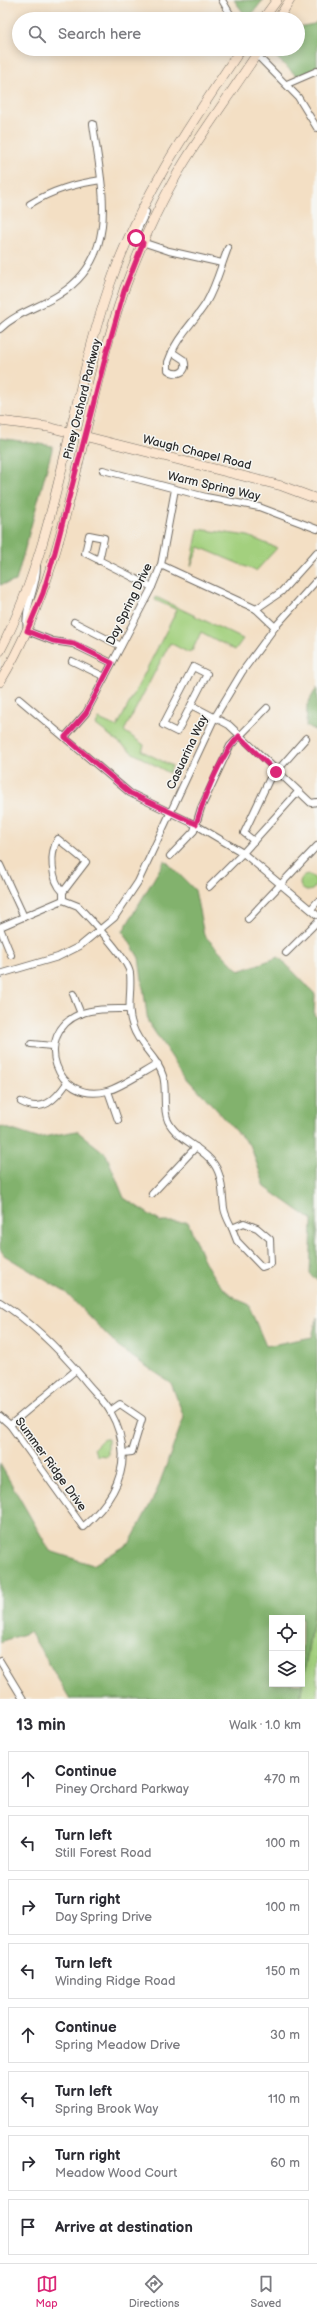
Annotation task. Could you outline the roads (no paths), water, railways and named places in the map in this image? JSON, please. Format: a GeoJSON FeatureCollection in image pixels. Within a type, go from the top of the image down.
{"type":"FeatureCollection","features":[{"type":"Feature","properties":{"kind":"main road"},"geometry":{"type":"LineString","coordinates":[[268,12],[277,0]]}},
{"type":"Feature","properties":{"kind":"main road"},"geometry":{"type":"LineString","coordinates":[[282,12],[290,0]]}},
{"type":"Feature","properties":{"kind":"main road","name":"Piney Orchard Parkway"},"geometry":{"type":"LineString","coordinates":[[0,651],[20,609],[37,560],[108,290],[133,226],[160,173],[176,146],[236,56]]}},
{"type":"Feature","properties":{"kind":"main road","name":"Piney Orchard Parkway"},"geometry":{"type":"LineString","coordinates":[[0,682],[27,631],[43,593],[124,291],[143,243],[166,194],[191,150],[253,56]]}},
{"type":"Feature","properties":{"kind":"main road","name":"Waugh Chapel Road"},"geometry":{"type":"LineString","coordinates":[[0,421],[35,424],[282,486],[317,499]]}},
{"type":"Feature","properties":{"kind":"street"},"geometry":{"type":"LineString","coordinates":[[222,0],[229,12]]}},
{"type":"Feature","properties":{"kind":"street"},"geometry":{"type":"LineString","coordinates":[[261,56],[287,84],[306,108],[317,128]]}},
{"type":"Feature","properties":{"kind":"street"},"geometry":{"type":"LineString","coordinates":[[287,84],[317,71]]}},
{"type":"Feature","properties":{"kind":"street"},"geometry":{"type":"LineString","coordinates":[[0,329],[16,317],[65,291],[89,265],[103,230],[104,205],[93,124]]}},
{"type":"Feature","properties":{"kind":"street"},"geometry":{"type":"LineString","coordinates":[[160,173],[157,188],[136,233],[136,238],[143,243],[222,263]]}},
{"type":"Feature","properties":{"kind":"street"},"geometry":{"type":"LineString","coordinates":[[30,204],[50,192],[70,185],[101,180]]}},
{"type":"Feature","properties":{"kind":"street"},"geometry":{"type":"LineString","coordinates":[[172,352],[179,336],[205,304],[216,282],[228,248]]}},
{"type":"Feature","properties":{"kind":"street","name":"Warm Spring Way"},"geometry":{"type":"LineString","coordinates":[[103,470],[174,489],[259,507],[317,529]]}},
{"type":"Feature","properties":{"kind":"street","name":"Day Spring Drive"},"geometry":{"type":"LineString","coordinates":[[65,737],[86,713],[152,587],[161,565],[174,489]]}},
{"type":"Feature","properties":{"kind":"street"},"geometry":{"type":"LineString","coordinates":[[256,610],[281,592],[317,552]]}},
{"type":"Feature","properties":{"kind":"street"},"geometry":{"type":"LineString","coordinates":[[37,560],[35,587],[25,614],[27,631],[53,641],[74,644],[112,663]]}},
{"type":"Feature","properties":{"kind":"street"},"geometry":{"type":"LineString","coordinates":[[99,561],[152,587]]}},
{"type":"Feature","properties":{"kind":"street"},"geometry":{"type":"LineString","coordinates":[[161,565],[256,610],[275,627]]}},
{"type":"Feature","properties":{"kind":"street","name":"Casuarina Way"},"geometry":{"type":"LineString","coordinates":[[0,974],[58,957],[80,946],[114,918],[128,901],[215,717],[242,672],[275,627],[317,580]]}},
{"type":"Feature","properties":{"kind":"street"},"geometry":{"type":"LineString","coordinates":[[74,622],[121,646]]}},
{"type":"Feature","properties":{"kind":"street"},"geometry":{"type":"LineString","coordinates":[[72,661],[105,677]]}},
{"type":"Feature","properties":{"kind":"street"},"geometry":{"type":"LineString","coordinates":[[193,667],[207,674],[191,705],[177,732],[163,725],[193,667]]}},
{"type":"Feature","properties":{"kind":"street"},"geometry":{"type":"LineString","coordinates":[[20,699],[130,793],[196,824],[243,853],[283,884],[317,915]]}},
{"type":"Feature","properties":{"kind":"street"},"geometry":{"type":"LineString","coordinates":[[191,705],[229,724],[239,736],[298,792],[311,803],[317,802]]}},
{"type":"Feature","properties":{"kind":"street"},"geometry":{"type":"LineString","coordinates":[[170,856],[194,831],[201,808],[230,746],[267,708]]}},
{"type":"Feature","properties":{"kind":"street"},"geometry":{"type":"LineString","coordinates":[[254,841],[244,832],[268,780],[306,738]]}},
{"type":"Feature","properties":{"kind":"street"},"geometry":{"type":"LineString","coordinates":[[209,887],[243,853],[298,792]]}},
{"type":"Feature","properties":{"kind":"street"},"geometry":{"type":"LineString","coordinates":[[63,892],[57,886],[54,876],[54,845],[58,839],[86,862],[63,892],[63,900]]}},
{"type":"Feature","properties":{"kind":"street"},"geometry":{"type":"LineString","coordinates":[[248,919],[283,884],[317,846]]}},
{"type":"Feature","properties":{"kind":"street"},"geometry":{"type":"LineString","coordinates":[[0,864],[24,917]]}},
{"type":"Feature","properties":{"kind":"street"},"geometry":{"type":"LineString","coordinates":[[11,955],[0,928],[63,900],[78,906],[100,931],[129,970],[131,984],[129,1009],[133,1028],[139,1040],[152,1053],[164,1077],[165,1108],[168,1122],[176,1132],[208,1156],[216,1166],[220,1180],[224,1210],[237,1241],[262,1267],[270,1264],[270,1239],[257,1228],[244,1223],[232,1228]]}},
{"type":"Feature","properties":{"kind":"street"},"geometry":{"type":"LineString","coordinates":[[311,909],[317,902]]}},
{"type":"Feature","properties":{"kind":"street"},"geometry":{"type":"LineString","coordinates":[[286,953],[317,922]]}},
{"type":"Feature","properties":{"kind":"street"},"geometry":{"type":"LineString","coordinates":[[73,994],[81,1014]]}},
{"type":"Feature","properties":{"kind":"street"},"geometry":{"type":"LineString","coordinates":[[129,1009],[103,1009],[81,1014],[68,1021],[59,1032],[54,1046],[54,1059],[59,1073],[67,1083],[79,1090],[95,1093],[108,1091],[158,1064]]}},
{"type":"Feature","properties":{"kind":"street"},"geometry":{"type":"LineString","coordinates":[[31,1044],[54,1046]]}},
{"type":"Feature","properties":{"kind":"street"},"geometry":{"type":"LineString","coordinates":[[21,1102],[30,1106],[44,1105],[56,1098],[67,1083]]}},
{"type":"Feature","properties":{"kind":"street"},"geometry":{"type":"LineString","coordinates":[[108,1091],[118,1120]]}},
{"type":"Feature","properties":{"kind":"street"},"geometry":{"type":"LineString","coordinates":[[152,1194],[196,1147]]}},
{"type":"Feature","properties":{"kind":"street","name":"Summer Ridge Drive"},"geometry":{"type":"LineString","coordinates":[[0,1302],[39,1330],[76,1370],[110,1411],[118,1431],[124,1453],[122,1472],[116,1490],[101,1512],[84,1527],[10,1425],[0,1416]]}},
{"type":"Feature","properties":{"kind":"street"},"geometry":{"type":"LineString","coordinates":[[10,1425],[76,1370]]}},
{"type":"Feature","properties":{"kind":"street"},"geometry":{"type":"LineString","coordinates":[[110,1411],[120,1404],[142,1419],[132,1452],[124,1453]]}},
{"type":"Feature","properties":{"kind":"street"},"geometry":{"type":"LineString","coordinates":[[0,1661],[23,1699]]}}]}
